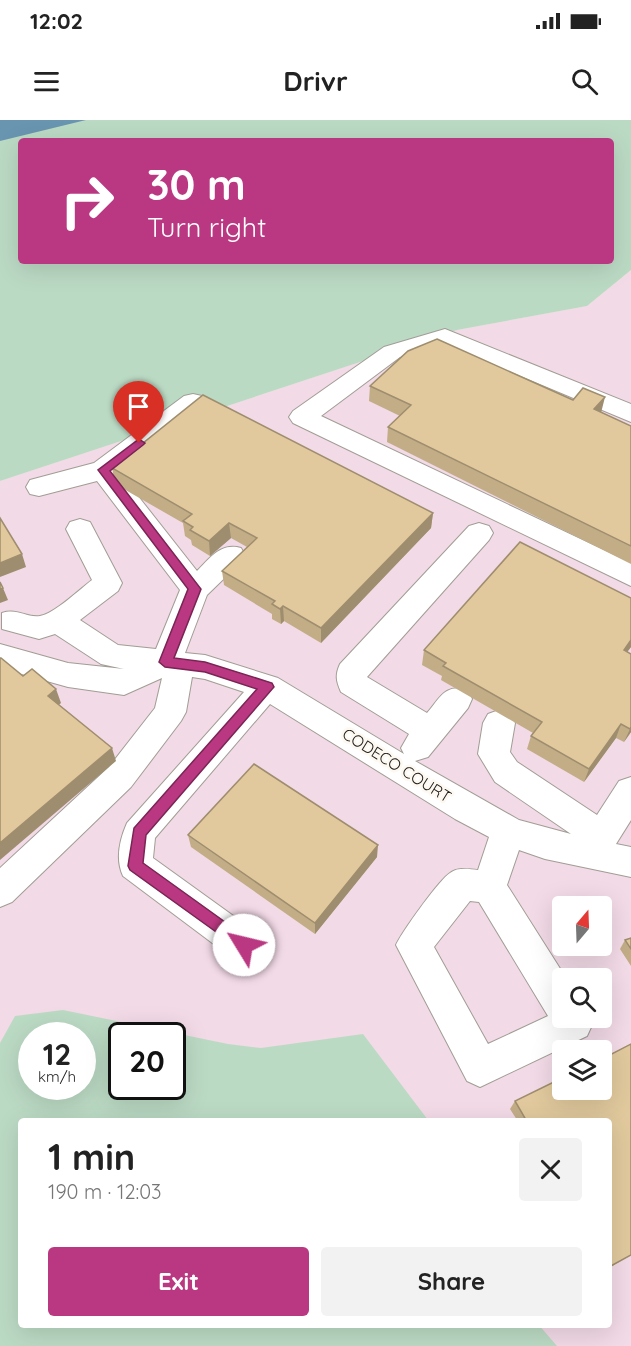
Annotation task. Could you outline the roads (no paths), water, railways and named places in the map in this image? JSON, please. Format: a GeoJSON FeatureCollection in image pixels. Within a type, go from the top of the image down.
{"type":"FeatureCollection","features":[{"type":"Feature","properties":{"kind":"street"},"geometry":{"type":"LineString","coordinates":[[631,414],[445,336],[392,352],[302,417],[631,575]]}},
{"type":"Feature","properties":{"kind":"street"},"geometry":{"type":"LineString","coordinates":[[39,487],[103,470],[193,402]]}},
{"type":"Feature","properties":{"kind":"street"},"geometry":{"type":"LineString","coordinates":[[103,470],[195,589]]}},
{"type":"Feature","properties":{"kind":"street"},"geometry":{"type":"LineString","coordinates":[[12,621],[39,628],[58,621],[108,583],[80,529]]}},
{"type":"Feature","properties":{"kind":"street"},"geometry":{"type":"LineString","coordinates":[[430,732],[352,683],[351,673],[479,533]]}},
{"type":"Feature","properties":{"kind":"street"},"geometry":{"type":"LineString","coordinates":[[0,891],[120,777],[170,712],[173,663],[195,589],[231,555]]}},
{"type":"Feature","properties":{"kind":"street","name":"CODECO COURT"},"geometry":{"type":"LineString","coordinates":[[58,621],[112,656],[173,663],[226,673],[267,687],[467,809],[508,831],[545,844],[596,846],[631,862]]}},
{"type":"Feature","properties":{"kind":"street"},"geometry":{"type":"LineString","coordinates":[[0,656],[68,675],[124,683],[173,663]]}},
{"type":"Feature","properties":{"kind":"street"},"geometry":{"type":"LineString","coordinates":[[244,945],[135,866],[139,833],[267,687]]}},
{"type":"Feature","properties":{"kind":"street"},"geometry":{"type":"LineString","coordinates":[[401,767],[458,699]]}},
{"type":"Feature","properties":{"kind":"street"},"geometry":{"type":"LineString","coordinates":[[499,723],[494,754],[506,772],[596,846],[631,791]]}},
{"type":"Feature","properties":{"kind":"street"},"geometry":{"type":"LineString","coordinates":[[489,887],[508,831]]}},
{"type":"Feature","properties":{"kind":"street"},"geometry":{"type":"LineString","coordinates":[[489,887],[462,884],[414,945],[480,1068],[564,1028]]}},
{"type":"Feature","properties":{"kind":"street"},"geometry":{"type":"LineString","coordinates":[[489,887],[552,989]]}},
{"type":"Feature","properties":{"kind":"water"},"geometry":{"type":"Polygon","coordinates":[[[0,120],[86,120],[0,141],[0,120]]]}}]}
